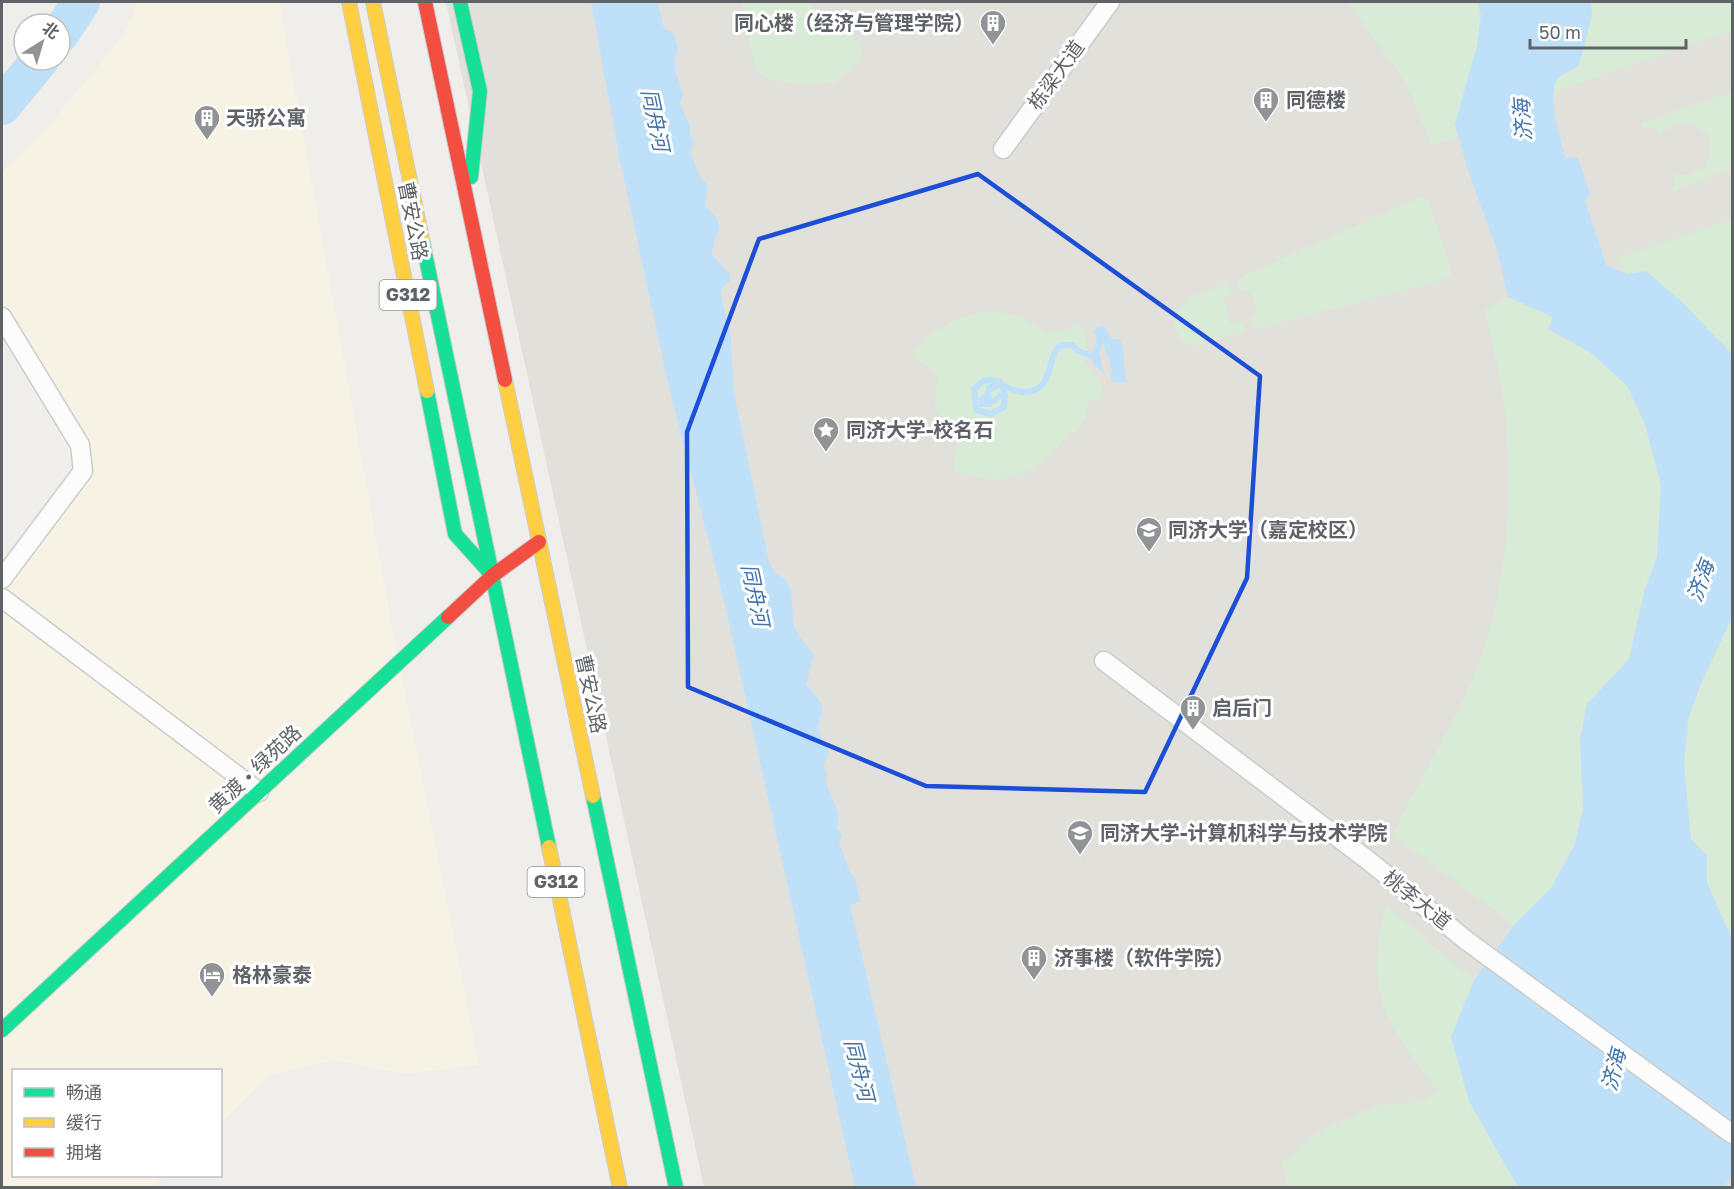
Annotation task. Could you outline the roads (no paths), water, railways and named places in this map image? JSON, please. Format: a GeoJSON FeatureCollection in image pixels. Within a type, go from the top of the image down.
{"type":"FeatureCollection","features":[{"type":"Feature","properties":{"kind":"main road","name":"曹安公路"},"geometry":{"type":"LineString","coordinates":[[349,2],[455,534],[492,576]]}},
{"type":"Feature","properties":{"kind":"main road","name":"曹安公路"},"geometry":{"type":"LineString","coordinates":[[373,2],[620,1188]]}},
{"type":"Feature","properties":{"kind":"main road","name":"曹安公路"},"geometry":{"type":"LineString","coordinates":[[425,2],[676,1188]]}},
{"type":"Feature","properties":{"kind":"main road","name":"曹安公路"},"geometry":{"type":"LineString","coordinates":[[460,2],[480,91],[467,208]]}},
{"type":"Feature","properties":{"kind":"main road","name":"黄渡 • 绿苑路"},"geometry":{"type":"LineString","coordinates":[[2,1029],[492,576],[539,542]]}},
{"type":"Feature","properties":{"kind":"street","name":"栋梁大道"},"geometry":{"type":"LineString","coordinates":[[1002,148],[1110,2]]}},
{"type":"Feature","properties":{"kind":"street"},"geometry":{"type":"LineString","coordinates":[[2,317],[80,445],[82,471],[2,579]]}},
{"type":"Feature","properties":{"kind":"street"},"geometry":{"type":"LineString","coordinates":[[2,598],[259,792]]}},
{"type":"Feature","properties":{"kind":"street","name":"桃李大道"},"geometry":{"type":"LineString","coordinates":[[1104,661],[1370,861],[1477,947],[1732,1134]]}},
{"type":"Feature","properties":{"kind":"water","name":"同舟河"},"geometry":{"type":"Polygon","coordinates":[[[591,2],[658,2],[664,29],[673,31],[678,50],[675,59],[676,73],[683,94],[680,104],[690,125],[690,135],[694,144],[690,152],[700,177],[708,185],[705,206],[713,214],[719,226],[712,255],[730,274],[730,281],[722,288],[721,297],[731,336],[733,388],[769,562],[775,573],[786,580],[791,589],[794,628],[814,655],[806,685],[819,699],[822,707],[817,726],[829,753],[823,766],[827,772],[827,786],[838,812],[837,828],[842,835],[839,846],[849,871],[855,878],[860,902],[850,905],[916,1187],[855,1187],[724,601],[668,383],[620,160],[591,2]]]}},
{"type":"Feature","properties":{"kind":"water","name":"济海"},"geometry":{"type":"Polygon","coordinates":[[[1478,2],[1591,2],[1592,15],[1579,66],[1558,78],[1553,94],[1558,129],[1566,158],[1578,157],[1590,194],[1585,200],[1606,265],[1627,274],[1646,271],[1681,301],[1732,354],[1732,618],[1702,681],[1688,720],[1684,766],[1691,839],[1707,856],[1707,883],[1732,939],[1732,1177],[1722,1188],[1518,1187],[1469,1101],[1451,1037],[1474,980],[1514,925],[1551,888],[1575,844],[1583,808],[1580,739],[1587,704],[1629,659],[1644,592],[1657,557],[1661,485],[1645,424],[1627,386],[1590,352],[1548,329],[1553,317],[1508,297],[1497,250],[1468,171],[1455,124],[1477,46],[1481,15],[1478,2]]]}},
{"type":"Feature","properties":{"kind":"water"},"geometry":{"type":"Polygon","coordinates":[[[1103,325],[1112,339],[1119,339],[1122,344],[1127,382],[1112,382],[1110,373],[1113,372],[1103,343],[1099,351],[1104,373],[1094,365],[1092,356],[1097,338],[1093,330],[1103,325]]]}},
{"type":"Feature","properties":{"kind":"water"},"geometry":{"type":"Polygon","coordinates":[[[1000,382],[1004,386],[990,393],[994,401],[991,407],[980,407],[978,398],[985,394],[987,385],[1000,382]]]}},
{"type":"Feature","properties":{"kind":"waterway"},"geometry":{"type":"LineString","coordinates":[[72,16],[81,2]]}},
{"type":"Feature","properties":{"kind":"waterway"},"geometry":{"type":"LineString","coordinates":[[2,106],[30,72]]}},
{"type":"Feature","properties":{"kind":"waterway"},"geometry":{"type":"LineString","coordinates":[[1004,386],[1022,392],[1033,391],[1041,386],[1046,380],[1057,349],[1062,345],[1072,345],[1078,351],[1092,356]]}},
{"type":"Feature","properties":{"kind":"waterway"},"geometry":{"type":"LineString","coordinates":[[990,380],[1000,382],[1005,394],[1004,407],[991,414],[976,410],[974,389],[983,381],[990,380]]}},
{"type":"Feature","properties":{"kind":"waterway"},"geometry":{"type":"LineString","coordinates":[[994,401],[1000,396],[1003,397]]}},
{"type":"Feature","properties":{"kind":"place","name":"同心楼（经济与管理学院）"},"geometry":{"type":"Point","coordinates":[993,46]}},
{"type":"Feature","properties":{"kind":"place","name":"同德楼"},"geometry":{"type":"Point","coordinates":[1266,123]}},
{"type":"Feature","properties":{"kind":"place","name":"天骄公寓"},"geometry":{"type":"Point","coordinates":[207,141]}},
{"type":"Feature","properties":{"kind":"place","name":"同济大学-校名石"},"geometry":{"type":"Point","coordinates":[826,453]}},
{"type":"Feature","properties":{"kind":"place","name":"同济大学（嘉定校区）"},"geometry":{"type":"Point","coordinates":[1149,553]}},
{"type":"Feature","properties":{"kind":"place","name":"启后门"},"geometry":{"type":"Point","coordinates":[1193,731]}},
{"type":"Feature","properties":{"kind":"place","name":"同济大学-计算机科学与技术学院"},"geometry":{"type":"Point","coordinates":[1080,856]}},
{"type":"Feature","properties":{"kind":"place","name":"济事楼（软件学院）"},"geometry":{"type":"Point","coordinates":[1034,981]}},
{"type":"Feature","properties":{"kind":"place","name":"格林豪泰"},"geometry":{"type":"Point","coordinates":[212,998]}}]}
